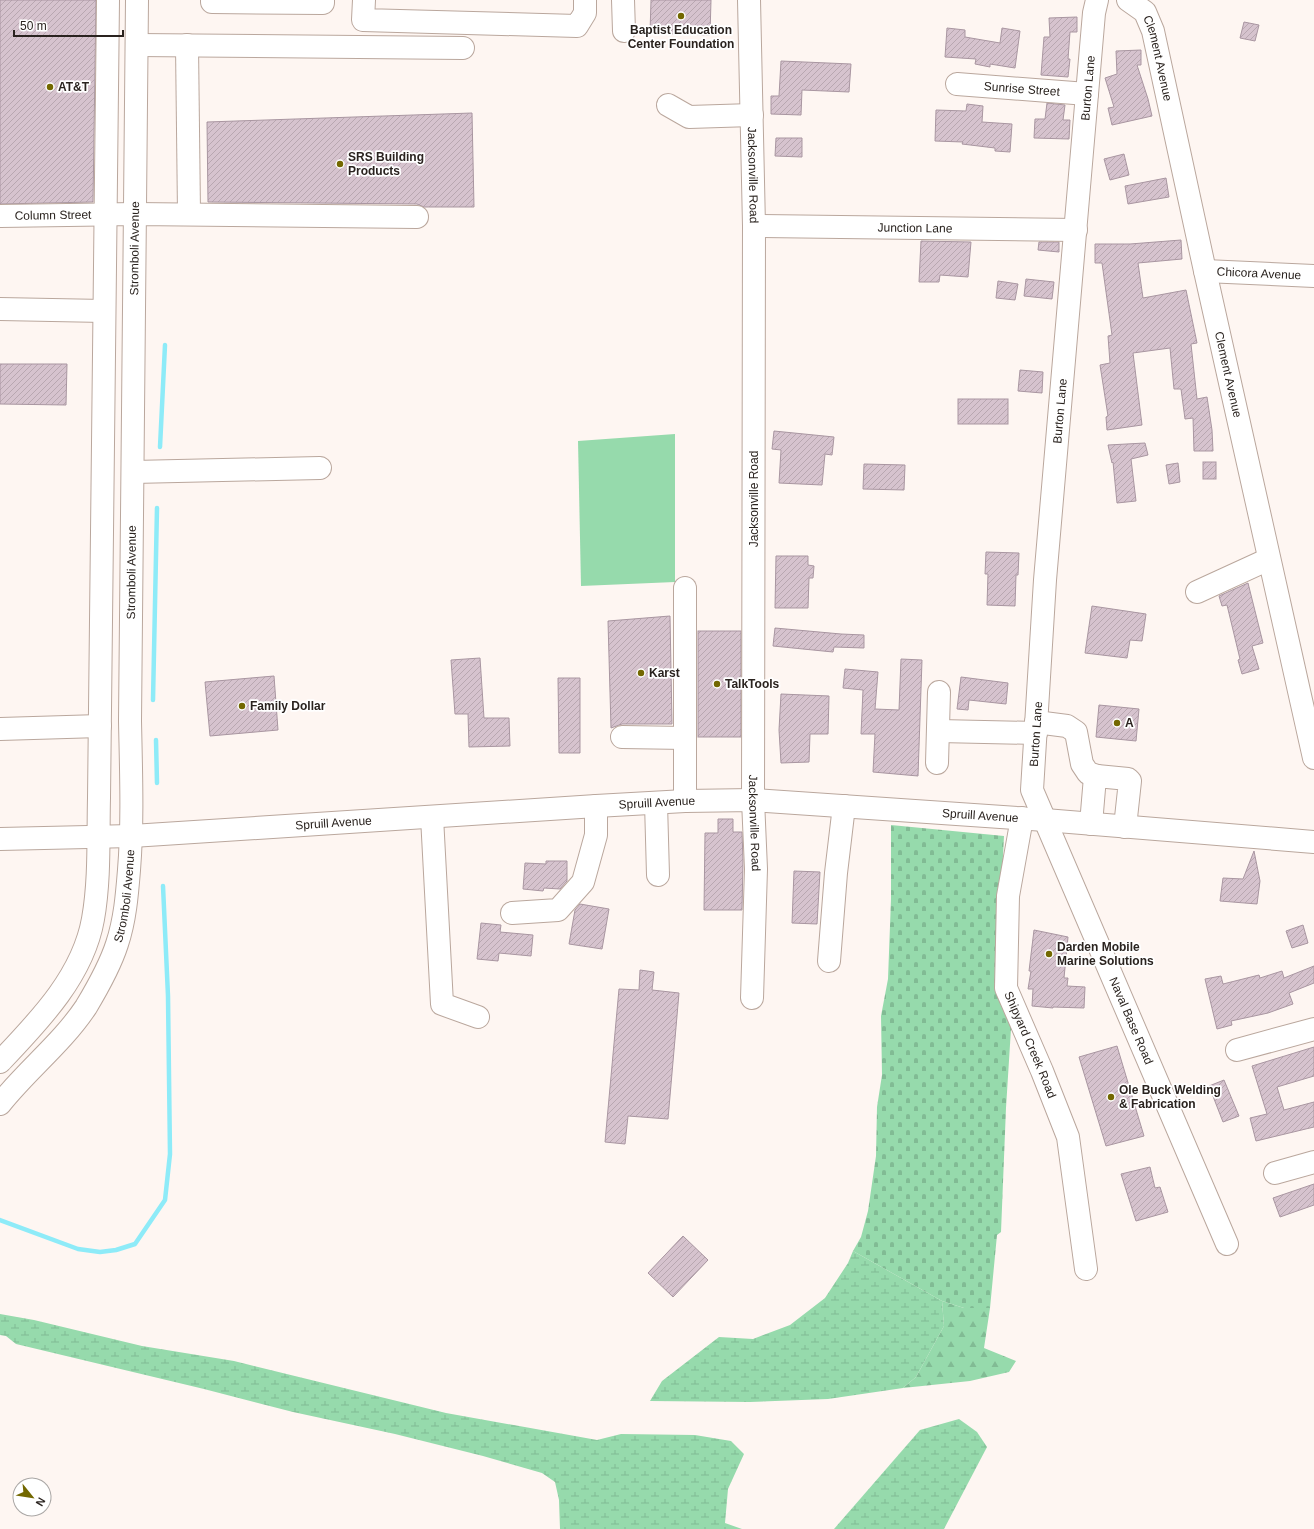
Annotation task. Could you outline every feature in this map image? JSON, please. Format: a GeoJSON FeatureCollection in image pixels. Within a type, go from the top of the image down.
{"type":"FeatureCollection","features":[{"type":"Feature","properties":{"kind":"street"},"geometry":{"type":"LineString","coordinates":[[0,1062],[46,1011],[62,990],[76,967],[86,944],[93,919],[96,893],[100,726],[108,0]]}},
{"type":"Feature","properties":{"kind":"street","name":"Stromboli Avenue"},"geometry":{"type":"LineString","coordinates":[[0,1104],[68,1030],[86,1006],[103,976],[117,944],[124,914],[132,836],[130,721],[137,0]]}},
{"type":"Feature","properties":{"kind":"street"},"geometry":{"type":"LineString","coordinates":[[212,0],[212,2],[323,3],[324,0]]}},
{"type":"Feature","properties":{"kind":"street"},"geometry":{"type":"LineString","coordinates":[[364,0],[363,20],[578,26],[585,13],[585,0]]}},
{"type":"Feature","properties":{"kind":"street"},"geometry":{"type":"LineString","coordinates":[[623,0],[624,31]]}},
{"type":"Feature","properties":{"kind":"street","name":"Jacksonville Road"},"geometry":{"type":"LineString","coordinates":[[749,0],[754,226],[752,800],[756,870],[752,998]]}},
{"type":"Feature","properties":{"kind":"street","name":"Burton Lane"},"geometry":{"type":"LineString","coordinates":[[1045,820],[1032,790],[1045,580],[1096,0]]}},
{"type":"Feature","properties":{"kind":"street","name":"Clement Avenue"},"geometry":{"type":"LineString","coordinates":[[1128,0],[1145,12],[1153,31],[1313,753]]}},
{"type":"Feature","properties":{"kind":"street"},"geometry":{"type":"LineString","coordinates":[[137,45],[463,48]]}},
{"type":"Feature","properties":{"kind":"street"},"geometry":{"type":"LineString","coordinates":[[187,46],[189,214]]}},
{"type":"Feature","properties":{"kind":"street","name":"Sunrise Street"},"geometry":{"type":"LineString","coordinates":[[957,84],[1087,94]]}},
{"type":"Feature","properties":{"kind":"street"},"geometry":{"type":"LineString","coordinates":[[668,105],[689,117],[752,115]]}},
{"type":"Feature","properties":{"kind":"street","name":"Column Street"},"geometry":{"type":"LineString","coordinates":[[0,216],[189,214],[417,217]]}},
{"type":"Feature","properties":{"kind":"street","name":"Junction Lane"},"geometry":{"type":"LineString","coordinates":[[754,226],[1076,230]]}},
{"type":"Feature","properties":{"kind":"street","name":"Chicora Avenue"},"geometry":{"type":"LineString","coordinates":[[1205,271],[1314,276]]}},
{"type":"Feature","properties":{"kind":"street"},"geometry":{"type":"LineString","coordinates":[[0,309],[104,311]]}},
{"type":"Feature","properties":{"kind":"street"},"geometry":{"type":"LineString","coordinates":[[133,472],[320,468]]}},
{"type":"Feature","properties":{"kind":"street"},"geometry":{"type":"LineString","coordinates":[[1197,592],[1269,559]]}},
{"type":"Feature","properties":{"kind":"street"},"geometry":{"type":"LineString","coordinates":[[685,588],[685,801]]}},
{"type":"Feature","properties":{"kind":"street"},"geometry":{"type":"LineString","coordinates":[[937,763],[939,692]]}},
{"type":"Feature","properties":{"kind":"street"},"geometry":{"type":"LineString","coordinates":[[0,729],[100,726]]}},
{"type":"Feature","properties":{"kind":"street"},"geometry":{"type":"LineString","coordinates":[[939,731],[1067,726],[1076,732],[1082,764],[1088,773],[1097,776],[1128,779],[1130,781],[1125,827]]}},
{"type":"Feature","properties":{"kind":"street"},"geometry":{"type":"LineString","coordinates":[[622,737],[685,738]]}},
{"type":"Feature","properties":{"kind":"street"},"geometry":{"type":"LineString","coordinates":[[1091,824],[1095,777],[1097,776]]}},
{"type":"Feature","properties":{"kind":"street","name":"Spruill Avenue"},"geometry":{"type":"LineString","coordinates":[[0,839],[132,836],[596,806],[685,801],[752,800],[1022,818],[1314,842]]}},
{"type":"Feature","properties":{"kind":"street"},"geometry":{"type":"LineString","coordinates":[[656,803],[658,875]]}},
{"type":"Feature","properties":{"kind":"street"},"geometry":{"type":"LineString","coordinates":[[512,913],[558,910],[583,882],[596,835],[596,806]]}},
{"type":"Feature","properties":{"kind":"street"},"geometry":{"type":"LineString","coordinates":[[829,961],[836,873],[844,806]]}},
{"type":"Feature","properties":{"kind":"street"},"geometry":{"type":"LineString","coordinates":[[432,817],[442,1004],[478,1017]]}},
{"type":"Feature","properties":{"kind":"street","name":"Shipyard Creek Road"},"geometry":{"type":"LineString","coordinates":[[1022,818],[1008,896],[1006,988],[1042,1071],[1068,1137],[1086,1269]]}},
{"type":"Feature","properties":{"kind":"street","name":"Naval Base Road"},"geometry":{"type":"LineString","coordinates":[[1045,820],[1227,1244]]}},
{"type":"Feature","properties":{"kind":"street"},"geometry":{"type":"LineString","coordinates":[[1237,1050],[1314,1029]]}},
{"type":"Feature","properties":{"kind":"street"},"geometry":{"type":"LineString","coordinates":[[1275,1173],[1314,1162]]}},
{"type":"Feature","properties":{"kind":"green space"},"geometry":{"type":"Polygon","coordinates":[[[675,434],[675,582],[581,586],[578,441],[675,434]]]}},
{"type":"Feature","properties":{"kind":"green space"},"geometry":{"type":"Polygon","coordinates":[[[891,825],[1004,836],[999,937],[1012,1013],[1006,1108],[1001,1232],[997,1235],[990,1308],[964,1308],[942,1301],[853,1251],[861,1237],[868,1211],[876,1156],[877,1107],[882,1075],[881,1016],[888,979],[891,899],[891,825]]]}},
{"type":"Feature","properties":{"kind":"green space"},"geometry":{"type":"Polygon","coordinates":[[[853,1251],[942,1301],[944,1326],[916,1377],[903,1388],[828,1399],[750,1402],[650,1401],[662,1381],[719,1337],[753,1339],[790,1325],[825,1298],[848,1263],[853,1251]]]}},
{"type":"Feature","properties":{"kind":"green space"},"geometry":{"type":"Polygon","coordinates":[[[942,1301],[964,1308],[990,1308],[984,1348],[1016,1361],[1009,1372],[970,1381],[903,1388],[916,1377],[944,1326],[942,1301]]]}},
{"type":"Feature","properties":{"kind":"green space"},"geometry":{"type":"Polygon","coordinates":[[[0,1314],[34,1320],[142,1346],[234,1361],[446,1413],[597,1440],[621,1434],[695,1435],[731,1441],[744,1454],[728,1489],[725,1523],[742,1529],[560,1529],[559,1500],[555,1482],[542,1473],[483,1456],[395,1434],[293,1412],[16,1344],[6,1336],[0,1335],[0,1314]]]}},
{"type":"Feature","properties":{"kind":"green space"},"geometry":{"type":"Polygon","coordinates":[[[959,1419],[977,1432],[987,1447],[944,1529],[834,1529],[920,1430],[959,1419]]]}},
{"type":"Feature","properties":{"kind":"building","name":"AT&T"},"geometry":{"type":"Polygon","coordinates":[[[0,0],[96,0],[93,202],[0,204],[0,0]]]}},
{"type":"Feature","properties":{"kind":"building","name":"Baptist Education Center Foundation"},"geometry":{"type":"Polygon","coordinates":[[[651,0],[711,0],[710,35],[650,33],[651,0]]]}},
{"type":"Feature","properties":{"kind":"building"},"geometry":{"type":"Polygon","coordinates":[[[1077,17],[1077,32],[1070,32],[1068,77],[1041,75],[1044,37],[1050,37],[1049,18],[1077,17]]]}},
{"type":"Feature","properties":{"kind":"building"},"geometry":{"type":"Polygon","coordinates":[[[1244,22],[1259,25],[1255,41],[1240,38],[1244,22]]]}},
{"type":"Feature","properties":{"kind":"building"},"geometry":{"type":"Polygon","coordinates":[[[947,28],[965,30],[965,37],[1000,43],[1002,28],[1020,31],[1015,68],[990,64],[990,67],[975,64],[976,59],[945,57],[947,28]]]}},
{"type":"Feature","properties":{"kind":"building"},"geometry":{"type":"Polygon","coordinates":[[[1141,50],[1141,65],[1137,65],[1152,116],[1112,125],[1108,108],[1114,107],[1105,78],[1117,74],[1116,51],[1141,50]]]}},
{"type":"Feature","properties":{"kind":"building"},"geometry":{"type":"Polygon","coordinates":[[[781,61],[851,64],[849,92],[802,90],[801,115],[771,114],[771,96],[779,96],[781,61]]]}},
{"type":"Feature","properties":{"kind":"building"},"geometry":{"type":"Polygon","coordinates":[[[1047,103],[1065,105],[1063,120],[1070,120],[1069,139],[1034,138],[1035,119],[1045,119],[1047,103]]]}},
{"type":"Feature","properties":{"kind":"building"},"geometry":{"type":"Polygon","coordinates":[[[967,104],[983,106],[982,122],[1012,124],[1010,152],[995,151],[995,148],[962,144],[963,142],[935,141],[936,110],[966,111],[967,104]]]}},
{"type":"Feature","properties":{"kind":"building","name":"SRS Building Products"},"geometry":{"type":"Polygon","coordinates":[[[472,113],[474,207],[424,207],[417,204],[208,202],[207,122],[472,113]]]}},
{"type":"Feature","properties":{"kind":"building"},"geometry":{"type":"Polygon","coordinates":[[[776,138],[802,138],[802,157],[775,156],[776,138]]]}},
{"type":"Feature","properties":{"kind":"building"},"geometry":{"type":"Polygon","coordinates":[[[1124,154],[1129,175],[1110,180],[1104,159],[1124,154]]]}},
{"type":"Feature","properties":{"kind":"building"},"geometry":{"type":"Polygon","coordinates":[[[1166,178],[1169,197],[1128,204],[1125,186],[1166,178]]]}},
{"type":"Feature","properties":{"kind":"building"},"geometry":{"type":"Polygon","coordinates":[[[1181,240],[1182,259],[1138,263],[1143,298],[1186,290],[1197,343],[1191,344],[1197,399],[1207,397],[1212,430],[1213,451],[1194,451],[1193,418],[1185,419],[1181,389],[1174,389],[1170,348],[1133,353],[1142,425],[1107,430],[1106,417],[1108,416],[1100,365],[1110,363],[1108,336],[1112,335],[1102,263],[1095,263],[1095,244],[1130,244],[1181,240]]]}},
{"type":"Feature","properties":{"kind":"building"},"geometry":{"type":"Polygon","coordinates":[[[921,241],[971,242],[968,277],[940,275],[939,282],[919,282],[921,241]]]}},
{"type":"Feature","properties":{"kind":"building"},"geometry":{"type":"Polygon","coordinates":[[[1039,242],[1059,242],[1059,252],[1038,250],[1039,242]]]}},
{"type":"Feature","properties":{"kind":"building"},"geometry":{"type":"Polygon","coordinates":[[[1026,279],[1054,282],[1052,299],[1024,296],[1026,279]]]}},
{"type":"Feature","properties":{"kind":"building"},"geometry":{"type":"Polygon","coordinates":[[[998,281],[1018,284],[1015,300],[996,298],[998,281]]]}},
{"type":"Feature","properties":{"kind":"building"},"geometry":{"type":"Polygon","coordinates":[[[0,364],[67,364],[66,405],[0,404],[0,364]]]}},
{"type":"Feature","properties":{"kind":"building"},"geometry":{"type":"Polygon","coordinates":[[[1020,370],[1043,372],[1042,393],[1018,391],[1020,370]]]}},
{"type":"Feature","properties":{"kind":"building"},"geometry":{"type":"Polygon","coordinates":[[[958,399],[1008,399],[1008,424],[958,424],[958,399]]]}},
{"type":"Feature","properties":{"kind":"building"},"geometry":{"type":"Polygon","coordinates":[[[774,431],[834,437],[832,455],[825,454],[822,485],[779,483],[781,450],[772,449],[774,431]]]}},
{"type":"Feature","properties":{"kind":"building"},"geometry":{"type":"Polygon","coordinates":[[[1145,443],[1148,455],[1131,459],[1136,501],[1117,503],[1113,462],[1112,463],[1108,445],[1145,443]]]}},
{"type":"Feature","properties":{"kind":"building"},"geometry":{"type":"Polygon","coordinates":[[[1203,462],[1216,462],[1216,479],[1203,479],[1203,462]]]}},
{"type":"Feature","properties":{"kind":"building"},"geometry":{"type":"Polygon","coordinates":[[[1178,463],[1180,482],[1169,484],[1166,465],[1178,463]]]}},
{"type":"Feature","properties":{"kind":"building"},"geometry":{"type":"Polygon","coordinates":[[[864,464],[905,465],[904,490],[863,489],[864,464]]]}},
{"type":"Feature","properties":{"kind":"building"},"geometry":{"type":"Polygon","coordinates":[[[986,552],[1019,553],[1018,575],[1016,575],[1015,606],[987,605],[988,574],[985,574],[986,552]]]}},
{"type":"Feature","properties":{"kind":"building"},"geometry":{"type":"Polygon","coordinates":[[[776,556],[808,556],[808,565],[814,566],[813,578],[809,578],[808,608],[775,608],[776,556]]]}},
{"type":"Feature","properties":{"kind":"building"},"geometry":{"type":"Polygon","coordinates":[[[1248,583],[1263,643],[1252,646],[1259,669],[1242,674],[1238,660],[1240,659],[1227,605],[1222,606],[1219,596],[1248,583]]]}},
{"type":"Feature","properties":{"kind":"building"},"geometry":{"type":"Polygon","coordinates":[[[1092,606],[1146,614],[1142,641],[1130,640],[1127,658],[1085,653],[1092,606]]]}},
{"type":"Feature","properties":{"kind":"building","name":"Karst"},"geometry":{"type":"Polygon","coordinates":[[[670,616],[672,724],[622,724],[611,728],[608,621],[670,616]]]}},
{"type":"Feature","properties":{"kind":"building"},"geometry":{"type":"Polygon","coordinates":[[[775,628],[864,635],[864,648],[834,647],[833,652],[773,646],[775,628]]]}},
{"type":"Feature","properties":{"kind":"building","name":"TalkTools"},"geometry":{"type":"Polygon","coordinates":[[[698,631],[741,631],[741,737],[698,737],[698,631]]]}},
{"type":"Feature","properties":{"kind":"building"},"geometry":{"type":"Polygon","coordinates":[[[480,658],[484,718],[509,718],[510,746],[469,747],[468,714],[455,714],[451,660],[480,658]]]}},
{"type":"Feature","properties":{"kind":"building"},"geometry":{"type":"Polygon","coordinates":[[[901,659],[922,660],[918,776],[873,772],[875,734],[861,734],[863,690],[843,688],[845,669],[878,672],[875,709],[899,710],[901,659]]]}},
{"type":"Feature","properties":{"kind":"building","name":"Family Dollar"},"geometry":{"type":"Polygon","coordinates":[[[274,676],[278,730],[210,736],[205,682],[274,676]]]}},
{"type":"Feature","properties":{"kind":"building"},"geometry":{"type":"Polygon","coordinates":[[[961,677],[1008,683],[1006,704],[969,700],[968,710],[957,709],[961,677]]]}},
{"type":"Feature","properties":{"kind":"building"},"geometry":{"type":"Polygon","coordinates":[[[558,678],[580,678],[580,753],[559,753],[558,678]]]}},
{"type":"Feature","properties":{"kind":"building"},"geometry":{"type":"Polygon","coordinates":[[[781,694],[829,696],[828,734],[810,734],[809,762],[781,763],[779,730],[781,694]]]}},
{"type":"Feature","properties":{"kind":"building","name":"A"},"geometry":{"type":"Polygon","coordinates":[[[1099,705],[1139,709],[1136,741],[1096,737],[1099,705]]]}},
{"type":"Feature","properties":{"kind":"building"},"geometry":{"type":"Polygon","coordinates":[[[718,819],[733,819],[733,832],[742,832],[742,910],[704,910],[705,833],[718,833],[718,819]]]}},
{"type":"Feature","properties":{"kind":"building"},"geometry":{"type":"Polygon","coordinates":[[[1254,851],[1260,881],[1257,904],[1220,901],[1223,878],[1243,879],[1254,851]]]}},
{"type":"Feature","properties":{"kind":"building"},"geometry":{"type":"Polygon","coordinates":[[[546,861],[567,861],[567,881],[560,889],[544,888],[543,891],[523,889],[525,863],[546,864],[546,861]]]}},
{"type":"Feature","properties":{"kind":"building"},"geometry":{"type":"Polygon","coordinates":[[[794,871],[820,872],[817,924],[792,923],[794,871]]]}},
{"type":"Feature","properties":{"kind":"building"},"geometry":{"type":"Polygon","coordinates":[[[580,904],[609,909],[602,949],[569,944],[575,910],[580,904]]]}},
{"type":"Feature","properties":{"kind":"building"},"geometry":{"type":"Polygon","coordinates":[[[481,923],[501,925],[500,932],[533,935],[531,956],[499,953],[498,961],[477,959],[481,923]]]}},
{"type":"Feature","properties":{"kind":"building"},"geometry":{"type":"Polygon","coordinates":[[[1303,925],[1308,943],[1292,948],[1286,931],[1303,925]]]}},
{"type":"Feature","properties":{"kind":"building"},"geometry":{"type":"Polygon","coordinates":[[[1034,930],[1068,937],[1064,978],[1068,978],[1067,986],[1085,987],[1084,1008],[1032,1006],[1033,989],[1028,989],[1034,930]]]}},
{"type":"Feature","properties":{"kind":"building"},"geometry":{"type":"Polygon","coordinates":[[[1314,966],[1314,983],[1289,993],[1293,1004],[1268,1013],[1231,1021],[1232,1025],[1217,1029],[1205,979],[1221,976],[1223,984],[1259,975],[1260,978],[1282,971],[1284,978],[1314,966]]]}},
{"type":"Feature","properties":{"kind":"building"},"geometry":{"type":"Polygon","coordinates":[[[640,970],[654,972],[652,990],[679,993],[668,1119],[628,1116],[625,1144],[605,1142],[619,989],[639,990],[640,970]]]}},
{"type":"Feature","properties":{"kind":"building","name":"Ole Buck Welding & Fabrication"},"geometry":{"type":"Polygon","coordinates":[[[1117,1046],[1144,1136],[1106,1146],[1079,1057],[1117,1046]]]}},
{"type":"Feature","properties":{"kind":"building"},"geometry":{"type":"Polygon","coordinates":[[[1314,1047],[1314,1076],[1277,1087],[1284,1110],[1314,1102],[1314,1127],[1256,1141],[1250,1118],[1267,1114],[1252,1066],[1314,1047]]]}},
{"type":"Feature","properties":{"kind":"building"},"geometry":{"type":"Polygon","coordinates":[[[1224,1080],[1239,1116],[1223,1122],[1209,1086],[1224,1080]]]}},
{"type":"Feature","properties":{"kind":"building"},"geometry":{"type":"Polygon","coordinates":[[[1150,1167],[1155,1188],[1160,1187],[1168,1212],[1136,1221],[1121,1174],[1150,1167]]]}},
{"type":"Feature","properties":{"kind":"building"},"geometry":{"type":"Polygon","coordinates":[[[1314,1184],[1314,1205],[1280,1217],[1273,1198],[1314,1184]]]}},
{"type":"Feature","properties":{"kind":"building"},"geometry":{"type":"Polygon","coordinates":[[[683,1236],[708,1260],[673,1297],[648,1273],[683,1236]]]}},
{"type":"Feature","properties":{"kind":"waterway"},"geometry":{"type":"LineString","coordinates":[[160,447],[165,345]]}},
{"type":"Feature","properties":{"kind":"waterway"},"geometry":{"type":"LineString","coordinates":[[153,700],[157,508]]}},
{"type":"Feature","properties":{"kind":"waterway"},"geometry":{"type":"LineString","coordinates":[[156,740],[157,783]]}},
{"type":"Feature","properties":{"kind":"waterway"},"geometry":{"type":"LineString","coordinates":[[0,1220],[78,1249],[100,1252],[116,1250],[135,1244],[165,1200],[170,1154],[168,996],[163,886]]}},
{"type":"Feature","properties":{"kind":"place","name":"Baptist Education Center Foundation"},"geometry":{"type":"Point","coordinates":[681,16]}},
{"type":"Feature","properties":{"kind":"place","name":"AT&T"},"geometry":{"type":"Point","coordinates":[50,87]}},
{"type":"Feature","properties":{"kind":"place","name":"SRS Building Products"},"geometry":{"type":"Point","coordinates":[340,164]}},
{"type":"Feature","properties":{"kind":"place","name":"Karst"},"geometry":{"type":"Point","coordinates":[641,673]}},
{"type":"Feature","properties":{"kind":"place","name":"TalkTools"},"geometry":{"type":"Point","coordinates":[717,684]}},
{"type":"Feature","properties":{"kind":"place","name":"Family Dollar"},"geometry":{"type":"Point","coordinates":[242,706]}},
{"type":"Feature","properties":{"kind":"place","name":"A"},"geometry":{"type":"Point","coordinates":[1117,723]}},
{"type":"Feature","properties":{"kind":"place","name":"Darden Mobile Marine Solutions"},"geometry":{"type":"Point","coordinates":[1049,954]}},
{"type":"Feature","properties":{"kind":"place","name":"Ole Buck Welding & Fabrication"},"geometry":{"type":"Point","coordinates":[1111,1097]}}]}
